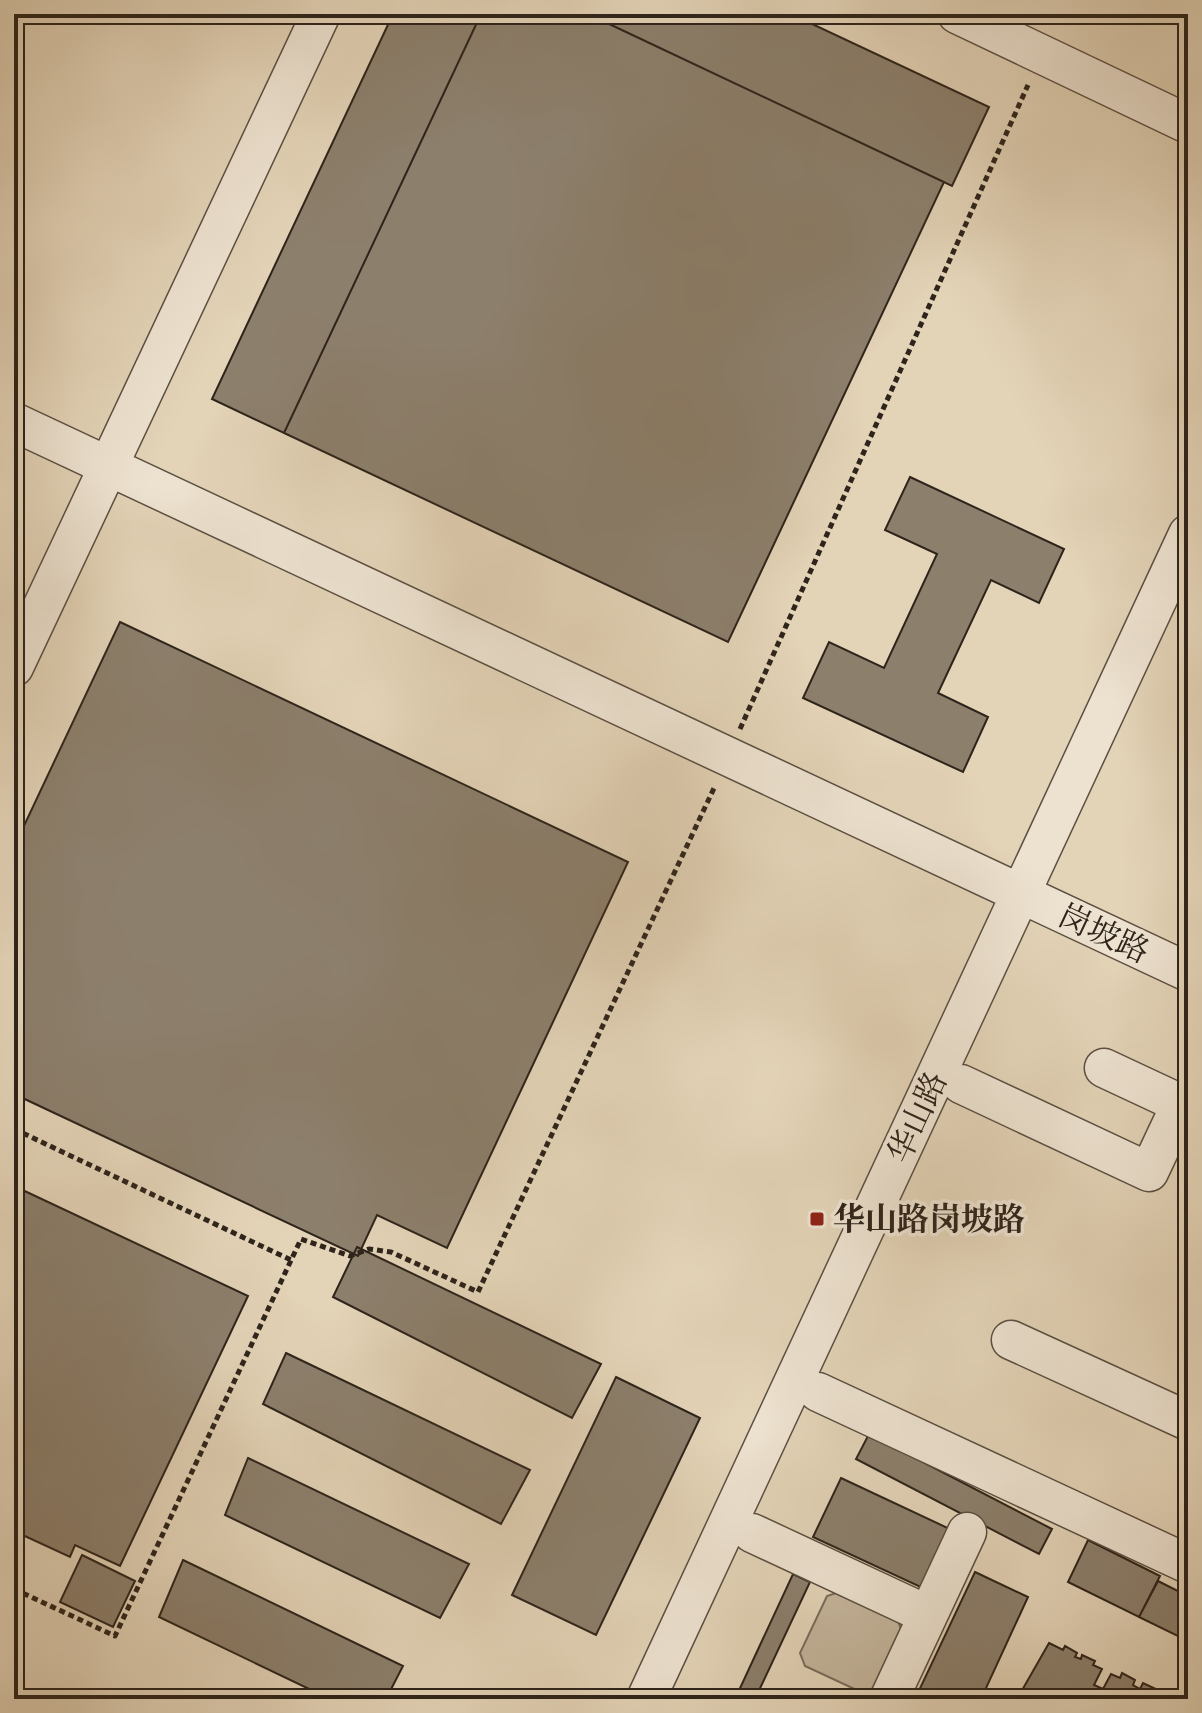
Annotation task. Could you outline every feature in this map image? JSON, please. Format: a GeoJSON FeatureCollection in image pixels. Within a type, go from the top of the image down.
{"type":"FeatureCollection","features":[{"type":"Feature","properties":{"kind":"street"},"geometry":{"type":"LineString","coordinates":[[14,667],[321,14]]}},
{"type":"Feature","properties":{"kind":"street"},"geometry":{"type":"LineString","coordinates":[[957,14],[1188,124]]}},
{"type":"Feature","properties":{"kind":"street","name":"岗坡路"},"geometry":{"type":"LineString","coordinates":[[14,422],[1188,972]]}},
{"type":"Feature","properties":{"kind":"street","name":"华山路"},"geometry":{"type":"LineString","coordinates":[[675,1699],[961,1084],[1033,899],[1188,534]]}},
{"type":"Feature","properties":{"kind":"street","name":"华山路"},"geometry":{"type":"LineString","coordinates":[[646,1699],[1033,899],[1188,597]]}},
{"type":"Feature","properties":{"kind":"street"},"geometry":{"type":"LineString","coordinates":[[961,1084],[1149,1172],[1181,1104],[1104,1068]]}},
{"type":"Feature","properties":{"kind":"street"},"geometry":{"type":"LineString","coordinates":[[1011,1340],[1188,1421]]}},
{"type":"Feature","properties":{"kind":"street"},"geometry":{"type":"LineString","coordinates":[[818,1392],[1188,1564]]}},
{"type":"Feature","properties":{"kind":"street"},"geometry":{"type":"LineString","coordinates":[[889,1699],[967,1532]]}},
{"type":"Feature","properties":{"kind":"street"},"geometry":{"type":"LineString","coordinates":[[752,1533],[928,1615]]}},
{"type":"Feature","properties":{"kind":"path"},"geometry":{"type":"LineString","coordinates":[[14,1589],[115,1636],[301,1239],[350,1256],[369,1249],[391,1252],[478,1292],[728,757],[1042,55]]}},
{"type":"Feature","properties":{"kind":"path"},"geometry":{"type":"LineString","coordinates":[[14,1129],[291,1260]]}},
{"type":"Feature","properties":{"kind":"shaded area"},"geometry":{"type":"Polygon","coordinates":[[[839,1592],[897,1619],[902,1631],[876,1689],[871,1693],[863,1693],[805,1666],[800,1653],[827,1596],[839,1592]]]}},
{"type":"Feature","properties":{"kind":"building"},"geometry":{"type":"Polygon","coordinates":[[[393,14],[481,14],[284,433],[212,399],[393,14]]]}},
{"type":"Feature","properties":{"kind":"building"},"geometry":{"type":"Polygon","coordinates":[[[481,14],[588,14],[944,182],[728,642],[284,433],[481,14]]]}},
{"type":"Feature","properties":{"kind":"building"},"geometry":{"type":"Polygon","coordinates":[[[588,14],[791,14],[989,107],[952,186],[588,14]]]}},
{"type":"Feature","properties":{"kind":"building"},"geometry":{"type":"Polygon","coordinates":[[[910,477],[1064,549],[1039,603],[991,580],[938,693],[988,717],[963,772],[803,698],[829,642],[884,668],[937,554],[885,530],[910,477]]]}},
{"type":"Feature","properties":{"kind":"building"},"geometry":{"type":"Polygon","coordinates":[[[120,622],[628,862],[447,1248],[377,1215],[358,1256],[14,1094],[14,847],[120,622]]]}},
{"type":"Feature","properties":{"kind":"building"},"geometry":{"type":"Polygon","coordinates":[[[14,1186],[248,1296],[120,1566],[75,1545],[70,1557],[14,1531],[14,1186]]]}},
{"type":"Feature","properties":{"kind":"building"},"geometry":{"type":"Polygon","coordinates":[[[357,1247],[601,1364],[572,1418],[333,1297],[357,1247]]]}},
{"type":"Feature","properties":{"kind":"building"},"geometry":{"type":"Polygon","coordinates":[[[286,1353],[530,1470],[501,1524],[263,1404],[286,1353]]]}},
{"type":"Feature","properties":{"kind":"building"},"geometry":{"type":"Polygon","coordinates":[[[616,1377],[700,1418],[596,1635],[512,1595],[616,1377]]]}},
{"type":"Feature","properties":{"kind":"building"},"geometry":{"type":"Polygon","coordinates":[[[869,1434],[1052,1529],[1039,1554],[856,1459],[869,1434]]]}},
{"type":"Feature","properties":{"kind":"building"},"geometry":{"type":"Polygon","coordinates":[[[248,1458],[469,1564],[440,1618],[225,1515],[248,1458]]]}},
{"type":"Feature","properties":{"kind":"building"},"geometry":{"type":"Polygon","coordinates":[[[841,1478],[954,1531],[927,1590],[813,1537],[841,1478]]]}},
{"type":"Feature","properties":{"kind":"building"},"geometry":{"type":"Polygon","coordinates":[[[1088,1540],[1160,1576],[1139,1617],[1068,1582],[1088,1540]]]}},
{"type":"Feature","properties":{"kind":"building"},"geometry":{"type":"Polygon","coordinates":[[[82,1555],[135,1581],[113,1627],[60,1602],[82,1555]]]}},
{"type":"Feature","properties":{"kind":"building"},"geometry":{"type":"Polygon","coordinates":[[[183,1560],[403,1666],[386,1699],[330,1699],[159,1617],[183,1560]]]}},
{"type":"Feature","properties":{"kind":"building"},"geometry":{"type":"Polygon","coordinates":[[[975,1572],[1028,1597],[981,1699],[915,1699],[975,1572]]]}},
{"type":"Feature","properties":{"kind":"building"},"geometry":{"type":"Polygon","coordinates":[[[793,1574],[810,1582],[755,1699],[735,1699],[793,1574]]]}},
{"type":"Feature","properties":{"kind":"building"},"geometry":{"type":"Polygon","coordinates":[[[1158,1581],[1188,1596],[1188,1641],[1139,1617],[1158,1581]]]}},
{"type":"Feature","properties":{"kind":"building"},"geometry":{"type":"Polygon","coordinates":[[[1049,1643],[1063,1650],[1065,1646],[1077,1653],[1075,1657],[1081,1659],[1082,1655],[1095,1661],[1093,1665],[1102,1669],[1094,1685],[1103,1689],[1111,1674],[1120,1678],[1122,1673],[1135,1680],[1133,1685],[1140,1689],[1143,1683],[1158,1690],[1155,1696],[1161,1699],[1017,1699],[1049,1643]]]}},
{"type":"Feature","properties":{"kind":"place","name":"华山路岗坡路"},"geometry":{"type":"Point","coordinates":[817,1219]}}]}
